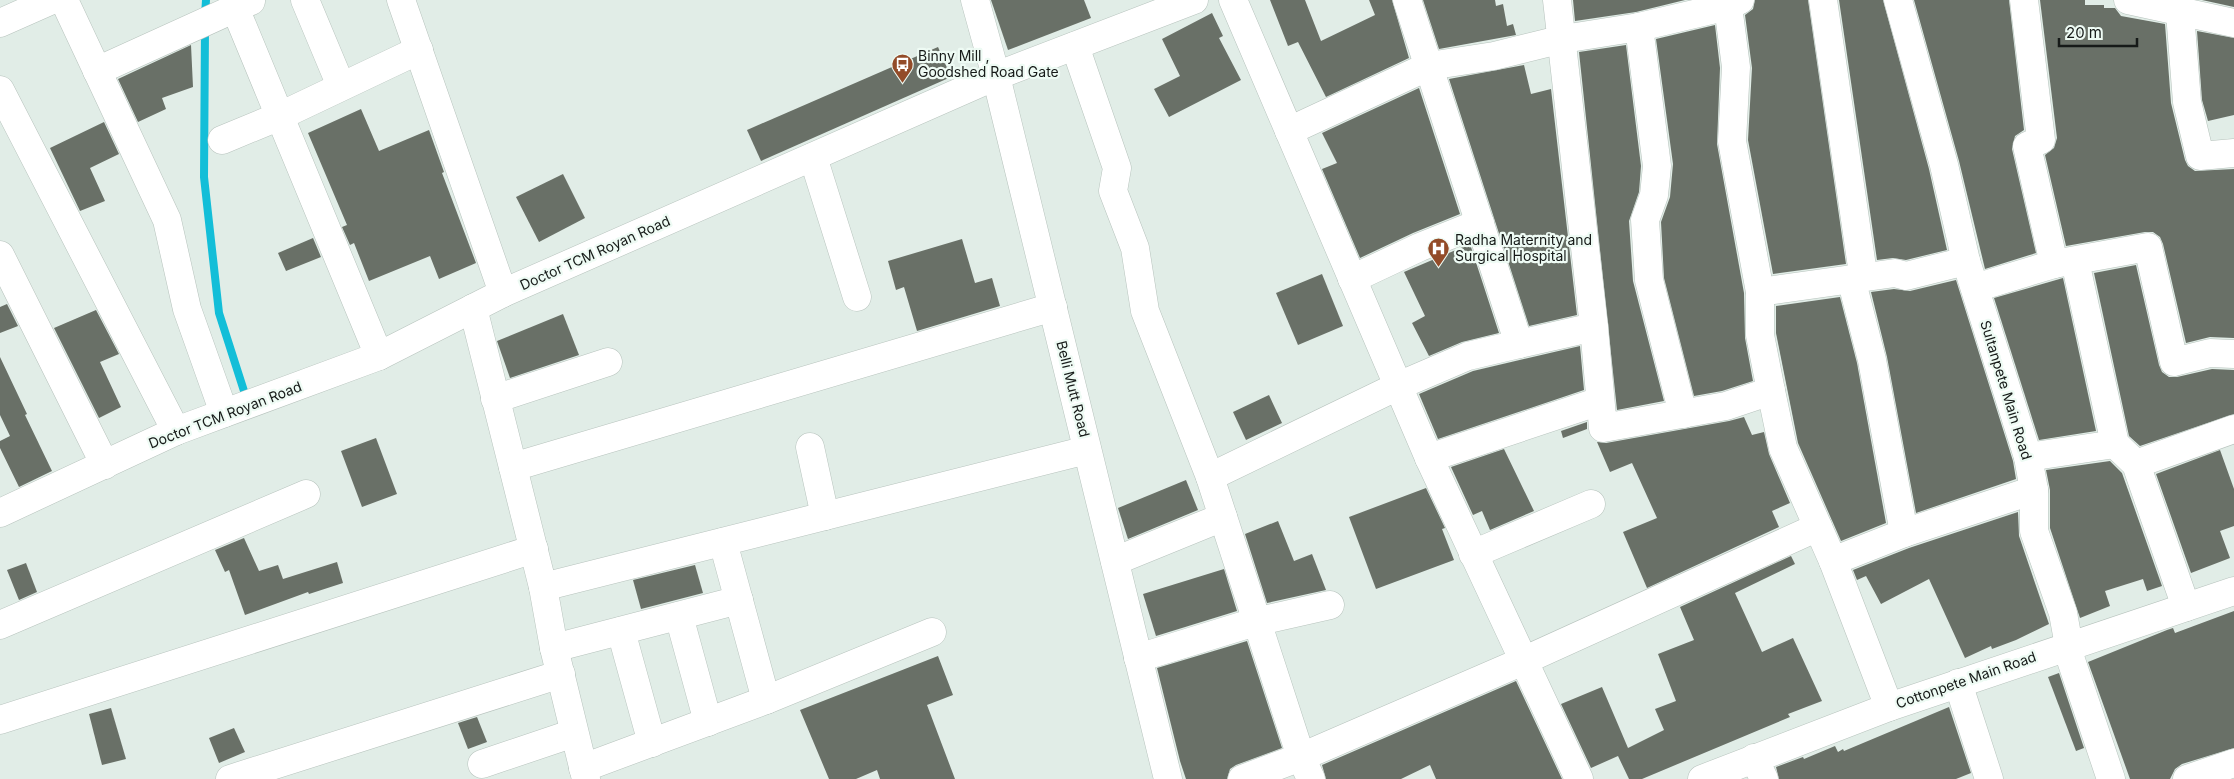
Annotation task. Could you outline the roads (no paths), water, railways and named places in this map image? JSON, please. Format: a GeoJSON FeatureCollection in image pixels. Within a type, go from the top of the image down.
{"type":"FeatureCollection","features":[{"type":"Feature","properties":{"kind":"street"},"geometry":{"type":"LineString","coordinates":[[0,23],[52,0]]}},
{"type":"Feature","properties":{"kind":"street"},"geometry":{"type":"LineString","coordinates":[[64,0],[166,220],[187,309],[224,413]]}},
{"type":"Feature","properties":{"kind":"street"},"geometry":{"type":"LineString","coordinates":[[305,0],[341,86]]}},
{"type":"Feature","properties":{"kind":"street"},"geometry":{"type":"LineString","coordinates":[[402,0],[503,293]]}},
{"type":"Feature","properties":{"kind":"street","name":"Belli Mutt Road"},"geometry":{"type":"LineString","coordinates":[[975,0],[996,76],[1168,779]]}},
{"type":"Feature","properties":{"kind":"street","name":"Doctor TCM Royan Road"},"geometry":{"type":"LineString","coordinates":[[0,513],[176,431],[379,356],[503,293],[996,76],[1194,0]]}},
{"type":"Feature","properties":{"kind":"street"},"geometry":{"type":"LineString","coordinates":[[1233,0],[1429,458],[1522,661],[1579,779]]}},
{"type":"Feature","properties":{"kind":"street"},"geometry":{"type":"LineString","coordinates":[[1407,0],[1519,344]]}},
{"type":"Feature","properties":{"kind":"street"},"geometry":{"type":"LineString","coordinates":[[1557,0],[1563,39],[1570,123],[1594,326],[1603,428],[1726,406],[1771,391]]}},
{"type":"Feature","properties":{"kind":"street"},"geometry":{"type":"LineString","coordinates":[[1823,0],[1862,267],[1854,290],[1872,360],[1904,533]]}},
{"type":"Feature","properties":{"kind":"street","name":"Sultanpete Main Road"},"geometry":{"type":"LineString","coordinates":[[1898,0],[1944,165],[1966,261],[2028,457],[2034,490],[2034,531],[2063,613],[2071,660],[2110,779]]}},
{"type":"Feature","properties":{"kind":"street"},"geometry":{"type":"LineString","coordinates":[[2024,0],[2041,140],[2027,146],[2064,262],[2114,444],[2136,464],[2186,607]]}},
{"type":"Feature","properties":{"kind":"street"},"geometry":{"type":"LineString","coordinates":[[2128,0],[2179,6],[2234,23]]}},
{"type":"Feature","properties":{"kind":"street"},"geometry":{"type":"LineString","coordinates":[[1289,132],[1428,66],[1494,56],[1563,39],[1639,27],[1734,3],[1736,67],[1732,141],[1760,292],[1760,335],[1783,448],[1833,562],[1889,706]]}},
{"type":"Feature","properties":{"kind":"street"},"geometry":{"type":"LineString","coordinates":[[2179,6],[2187,102],[2200,156],[2234,153]]}},
{"type":"Feature","properties":{"kind":"street"},"geometry":{"type":"LineString","coordinates":[[97,71],[224,13],[280,116],[379,356]]}},
{"type":"Feature","properties":{"kind":"street"},"geometry":{"type":"LineString","coordinates":[[1639,27],[1656,166],[1654,195],[1645,220],[1649,280],[1683,414]]}},
{"type":"Feature","properties":{"kind":"street"},"geometry":{"type":"LineString","coordinates":[[1075,46],[1117,168],[1113,191],[1135,248],[1145,311],[1210,477],[1256,622],[1306,768]]}},
{"type":"Feature","properties":{"kind":"street"},"geometry":{"type":"LineString","coordinates":[[222,140],[280,116],[419,50]]}},
{"type":"Feature","properties":{"kind":"street"},"geometry":{"type":"LineString","coordinates":[[0,90],[176,431]]}},
{"type":"Feature","properties":{"kind":"street"},"geometry":{"type":"LineString","coordinates":[[813,157],[857,297]]}},
{"type":"Feature","properties":{"kind":"street"},"geometry":{"type":"LineString","coordinates":[[1352,279],[1420,247],[1480,223]]}},
{"type":"Feature","properties":{"kind":"street"},"geometry":{"type":"LineString","coordinates":[[1975,288],[2064,262],[2148,248],[2174,362],[2210,354],[2234,354]]}},
{"type":"Feature","properties":{"kind":"street"},"geometry":{"type":"LineString","coordinates":[[0,256],[105,465]]}},
{"type":"Feature","properties":{"kind":"street"},"geometry":{"type":"LineString","coordinates":[[1760,292],[1895,273],[1906,276],[1966,261]]}},
{"type":"Feature","properties":{"kind":"street"},"geometry":{"type":"LineString","coordinates":[[513,467],[1053,307]]}},
{"type":"Feature","properties":{"kind":"street"},"geometry":{"type":"LineString","coordinates":[[473,308],[544,587],[558,661],[585,773],[652,743],[766,700],[932,632]]}},
{"type":"Feature","properties":{"kind":"street"},"geometry":{"type":"LineString","coordinates":[[1210,477],[1398,386],[1468,356],[1594,326]]}},
{"type":"Feature","properties":{"kind":"street"},"geometry":{"type":"LineString","coordinates":[[496,399],[608,362]]}},
{"type":"Feature","properties":{"kind":"street"},"geometry":{"type":"LineString","coordinates":[[1429,458],[1600,401]]}},
{"type":"Feature","properties":{"kind":"street"},"geometry":{"type":"LineString","coordinates":[[2136,464],[2234,429]]}},
{"type":"Feature","properties":{"kind":"street"},"geometry":{"type":"LineString","coordinates":[[2028,457],[2114,444]]}},
{"type":"Feature","properties":{"kind":"street"},"geometry":{"type":"LineString","coordinates":[[810,447],[825,516]]}},
{"type":"Feature","properties":{"kind":"street"},"geometry":{"type":"LineString","coordinates":[[544,587],[1088,450]]}},
{"type":"Feature","properties":{"kind":"street"},"geometry":{"type":"LineString","coordinates":[[1833,562],[1904,533],[2034,490]]}},
{"type":"Feature","properties":{"kind":"street"},"geometry":{"type":"LineString","coordinates":[[0,625],[306,494]]}},
{"type":"Feature","properties":{"kind":"street"},"geometry":{"type":"LineString","coordinates":[[1473,554],[1591,504]]}},
{"type":"Feature","properties":{"kind":"street"},"geometry":{"type":"LineString","coordinates":[[1115,561],[1223,517]]}},
{"type":"Feature","properties":{"kind":"street"},"geometry":{"type":"LineString","coordinates":[[1242,779],[1306,768],[1522,661],[1818,527]]}},
{"type":"Feature","properties":{"kind":"street"},"geometry":{"type":"LineString","coordinates":[[723,542],[766,700]]}},
{"type":"Feature","properties":{"kind":"street"},"geometry":{"type":"LineString","coordinates":[[0,720],[534,549]]}},
{"type":"Feature","properties":{"kind":"street","name":"Cottonpete Main Road"},"geometry":{"type":"LineString","coordinates":[[1702,779],[1759,768],[1889,706],[2234,591]]}},
{"type":"Feature","properties":{"kind":"street"},"geometry":{"type":"LineString","coordinates":[[230,779],[558,661],[621,631],[739,600]]}},
{"type":"Feature","properties":{"kind":"street"},"geometry":{"type":"LineString","coordinates":[[1138,658],[1256,622],[1330,605]]}},
{"type":"Feature","properties":{"kind":"street"},"geometry":{"type":"LineString","coordinates":[[679,616],[708,722]]}},
{"type":"Feature","properties":{"kind":"street"},"geometry":{"type":"LineString","coordinates":[[621,631],[652,743]]}},
{"type":"Feature","properties":{"kind":"street"},"geometry":{"type":"LineString","coordinates":[[1958,683],[1989,779]]}},
{"type":"Feature","properties":{"kind":"street"},"geometry":{"type":"LineString","coordinates":[[482,764],[574,733]]}},
{"type":"Feature","properties":{"kind":"street"},"geometry":{"type":"LineString","coordinates":[[2187,779],[2234,763]]}},
{"type":"Feature","properties":{"kind":"waterway"},"geometry":{"type":"LineString","coordinates":[[205,16],[206,0]]}},
{"type":"Feature","properties":{"kind":"waterway"},"geometry":{"type":"LineString","coordinates":[[205,28],[204,177],[219,313],[244,391]]}},
{"type":"Feature","properties":{"kind":"place","name":"Binny Mill , Goodshed Road Gate"},"geometry":{"type":"Point","coordinates":[902,83]}},
{"type":"Feature","properties":{"kind":"place","name":"Radha Maternity and Surgical Hospital"},"geometry":{"type":"Point","coordinates":[1439,267]}}]}
